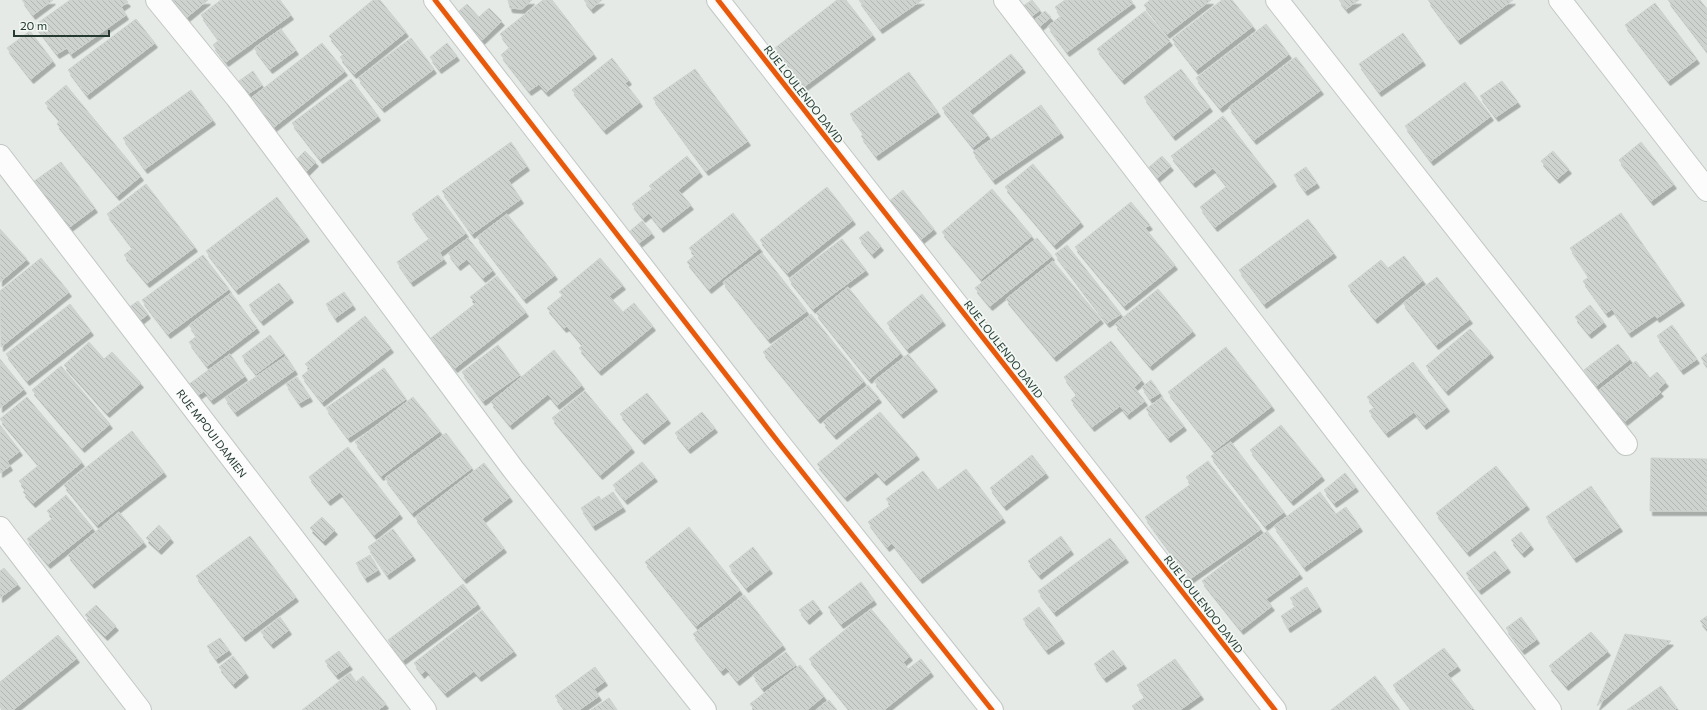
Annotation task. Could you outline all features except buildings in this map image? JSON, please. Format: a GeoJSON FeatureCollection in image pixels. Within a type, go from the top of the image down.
{"type":"FeatureCollection","features":[{"type":"Feature","properties":{"kind":"street"},"geometry":{"type":"LineString","coordinates":[[157,0],[237,98],[513,469],[705,710]]}},
{"type":"Feature","properties":{"kind":"street"},"geometry":{"type":"LineString","coordinates":[[435,0],[779,443],[992,710]]}},
{"type":"Feature","properties":{"kind":"street","name":"RUE LOULENDO DAVID"},"geometry":{"type":"LineString","coordinates":[[718,0],[1275,710]]}},
{"type":"Feature","properties":{"kind":"street"},"geometry":{"type":"LineString","coordinates":[[1005,0],[1550,710]]}},
{"type":"Feature","properties":{"kind":"street"},"geometry":{"type":"LineString","coordinates":[[1277,0],[1626,444]]}},
{"type":"Feature","properties":{"kind":"street"},"geometry":{"type":"LineString","coordinates":[[1560,0],[1707,190]]}},
{"type":"Feature","properties":{"kind":"street","name":"RUE MPOUI DAMIEN"},"geometry":{"type":"LineString","coordinates":[[0,156],[424,710]]}},
{"type":"Feature","properties":{"kind":"street"},"geometry":{"type":"LineString","coordinates":[[0,528],[140,710]]}},
{"type":"Feature","properties":{"kind":"cycle path"},"geometry":{"type":"LineString","coordinates":[[435,0],[779,443],[992,710]]}},
{"type":"Feature","properties":{"kind":"cycle path"},"geometry":{"type":"LineString","coordinates":[[718,0],[1275,710]]}}]}
